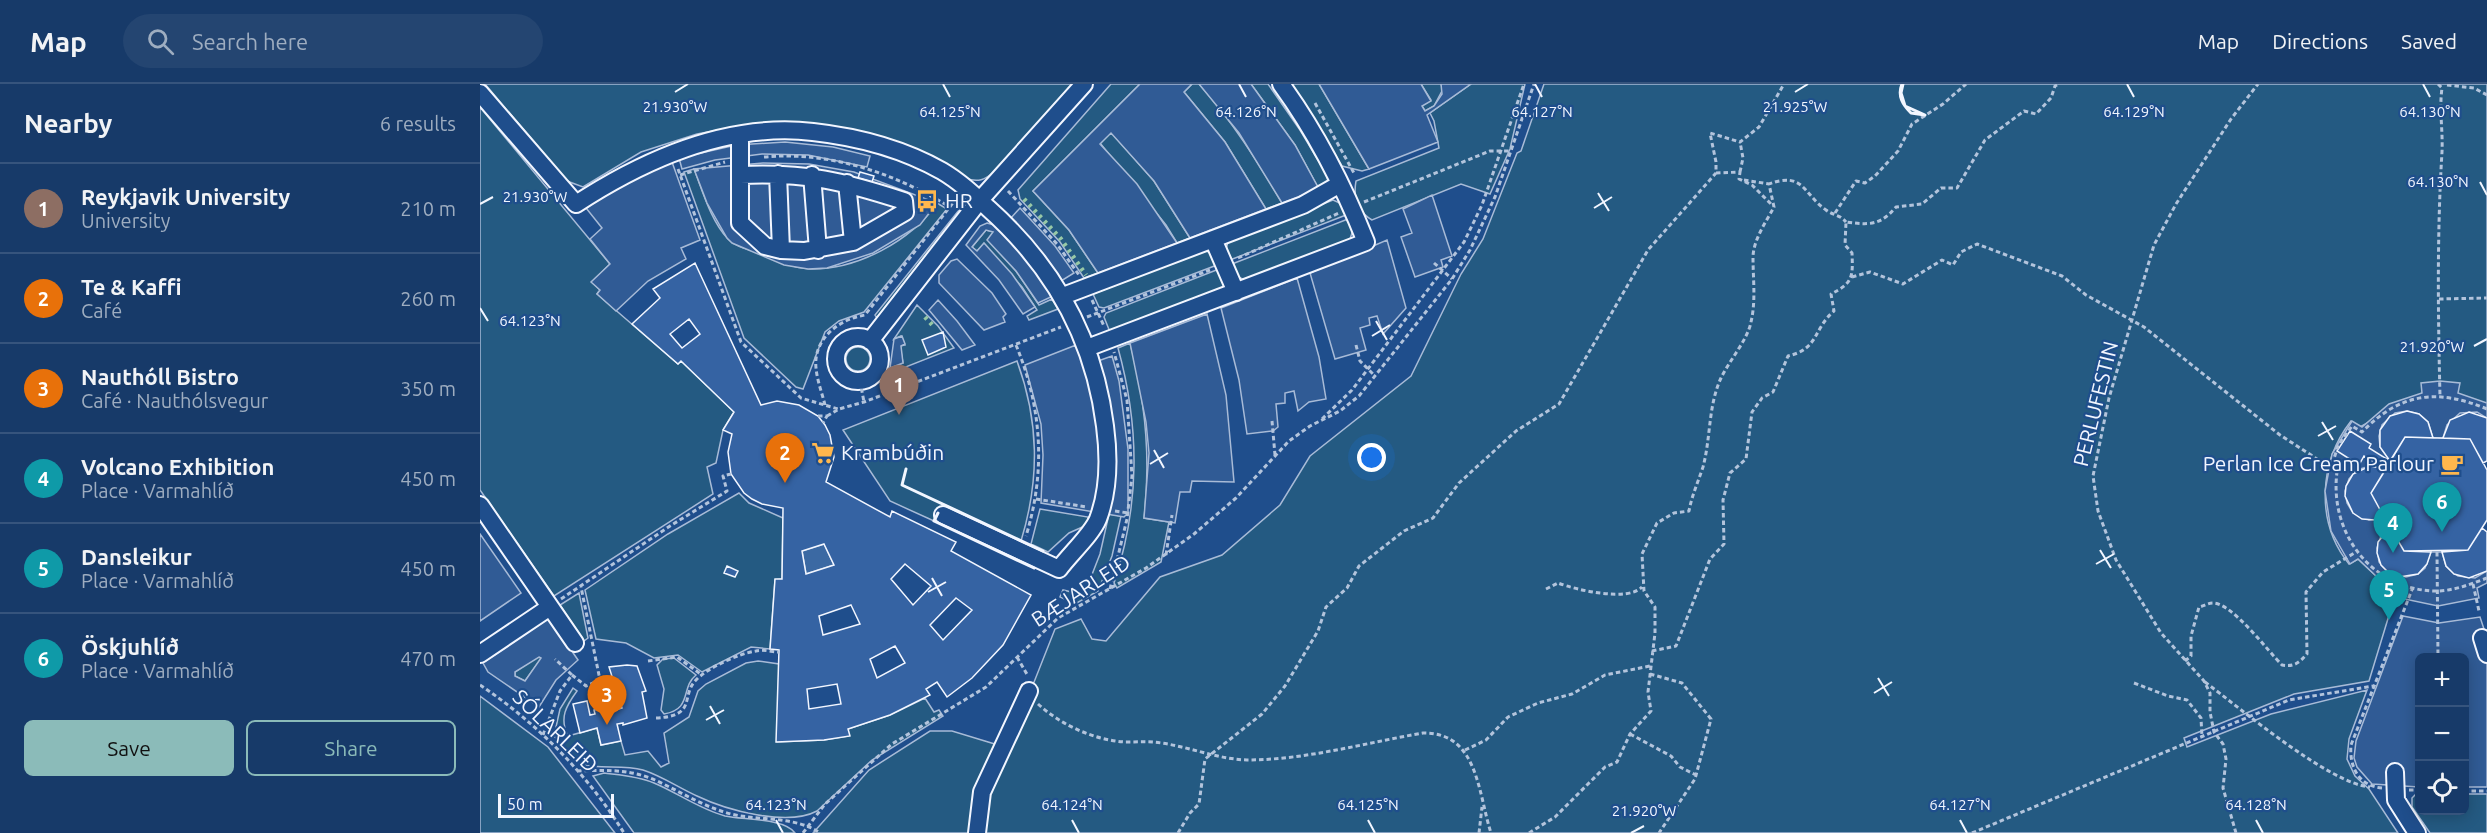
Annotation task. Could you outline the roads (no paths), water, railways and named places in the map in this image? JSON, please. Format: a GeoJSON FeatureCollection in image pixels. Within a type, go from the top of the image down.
{"type":"FeatureCollection","features":[{"type":"Feature","properties":{"kind":"street"},"geometry":{"type":"LineString","coordinates":[[870,341],[980,200],[1084,84]]}},
{"type":"Feature","properties":{"kind":"street"},"geometry":{"type":"LineString","coordinates":[[1087,348],[1366,242],[1340,184],[1308,125],[1281,84]]}},
{"type":"Feature","properties":{"kind":"street"},"geometry":{"type":"LineString","coordinates":[[480,93],[576,204],[622,174],[672,153],[740,135],[782,131],[811,132],[893,148],[904,164],[941,182],[965,187],[980,200],[1025,244],[1063,296],[1076,321],[1097,379],[1106,433],[1108,462],[1100,509],[1091,533],[1078,544],[1059,569],[943,515]]}},
{"type":"Feature","properties":{"kind":"street"},"geometry":{"type":"LineString","coordinates":[[740,135],[740,175],[740,223],[755,239],[781,250],[818,250],[853,242],[905,212],[907,205],[904,201],[847,183],[812,175],[740,175]]}},
{"type":"Feature","properties":{"kind":"street"},"geometry":{"type":"LineString","coordinates":[[778,174],[781,250]]}},
{"type":"Feature","properties":{"kind":"street"},"geometry":{"type":"LineString","coordinates":[[812,175],[818,250]]}},
{"type":"Feature","properties":{"kind":"street"},"geometry":{"type":"LineString","coordinates":[[847,183],[853,242]]}},
{"type":"Feature","properties":{"kind":"street"},"geometry":{"type":"LineString","coordinates":[[1063,296],[1302,205],[1340,184]]}},
{"type":"Feature","properties":{"kind":"street"},"geometry":{"type":"LineString","coordinates":[[1212,239],[1236,292]]}},
{"type":"Feature","properties":{"kind":"street"},"geometry":{"type":"LineString","coordinates":[[856,338],[870,341],[879,353],[878,368],[867,379],[860,381],[845,378],[840,372],[836,358],[842,344],[856,338]]}},
{"type":"Feature","properties":{"kind":"street"},"geometry":{"type":"LineString","coordinates":[[480,505],[575,643]]}},
{"type":"Feature","properties":{"kind":"street"},"geometry":{"type":"LineString","coordinates":[[480,654],[550,607]]}},
{"type":"Feature","properties":{"kind":"street"},"geometry":{"type":"LineString","coordinates":[[977,833],[982,792],[1029,691]]}},
{"type":"Feature","properties":{"kind":"street"},"geometry":{"type":"LineString","coordinates":[[2395,771],[2396,800],[2417,833]]}},
{"type":"Feature","properties":{"kind":"place","name":"HR"},"geometry":{"type":"Point","coordinates":[927,201]}},
{"type":"Feature","properties":{"kind":"place","name":"Reykjavik University"},"geometry":{"type":"Point","coordinates":[899,415]}},
{"type":"Feature","properties":{"kind":"place","name":"Krambúðin"},"geometry":{"type":"Point","coordinates":[823,453]}},
{"type":"Feature","properties":{"kind":"place","name":"Perlan Ice Cream Parlour"},"geometry":{"type":"Point","coordinates":[2452,464]}},
{"type":"Feature","properties":{"kind":"place","name":"Te & Kaffi"},"geometry":{"type":"Point","coordinates":[785,483]}},
{"type":"Feature","properties":{"kind":"place","name":"Öskjuhlíð"},"geometry":{"type":"Point","coordinates":[2442,532]}},
{"type":"Feature","properties":{"kind":"place","name":"Volcano Exhibition"},"geometry":{"type":"Point","coordinates":[2393,553]}},
{"type":"Feature","properties":{"kind":"place","name":"Dansleikur"},"geometry":{"type":"Point","coordinates":[2389,620]}},
{"type":"Feature","properties":{"kind":"place","name":"Nauthóll Bistro"},"geometry":{"type":"Point","coordinates":[607,725]}}]}
